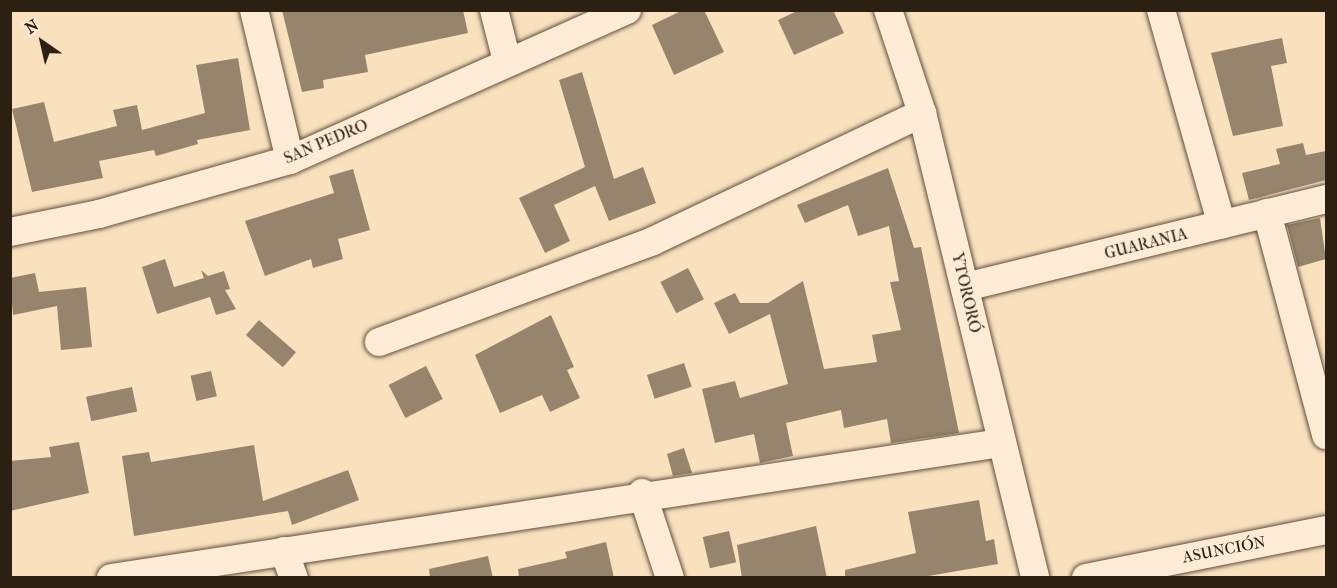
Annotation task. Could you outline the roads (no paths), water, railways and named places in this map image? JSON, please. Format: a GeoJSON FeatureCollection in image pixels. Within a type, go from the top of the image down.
{"type":"FeatureCollection","features":[{"type":"Feature","properties":{"kind":"street"},"geometry":{"type":"LineString","coordinates":[[254,10],[290,160]]}},
{"type":"Feature","properties":{"kind":"street"},"geometry":{"type":"LineString","coordinates":[[494,10],[507,61]]}},
{"type":"Feature","properties":{"kind":"street","name":"SAN PEDRO"},"geometry":{"type":"LineString","coordinates":[[10,232],[99,214],[290,160],[507,61],[627,10]]}},
{"type":"Feature","properties":{"kind":"street","name":"YTORORÓ"},"geometry":{"type":"LineString","coordinates":[[888,10],[922,113],[965,287],[1000,443],[1035,578]]}},
{"type":"Feature","properties":{"kind":"street"},"geometry":{"type":"LineString","coordinates":[[1161,10],[1222,225]]}},
{"type":"Feature","properties":{"kind":"street"},"geometry":{"type":"LineString","coordinates":[[379,342],[653,241],[922,113]]}},
{"type":"Feature","properties":{"kind":"street","name":"GUARANIA"},"geometry":{"type":"LineString","coordinates":[[965,287],[1326,199]]}},
{"type":"Feature","properties":{"kind":"street"},"geometry":{"type":"LineString","coordinates":[[1267,213],[1326,435]]}},
{"type":"Feature","properties":{"kind":"street"},"geometry":{"type":"LineString","coordinates":[[111,578],[642,493],[1000,443]]}},
{"type":"Feature","properties":{"kind":"street"},"geometry":{"type":"LineString","coordinates":[[642,493],[670,578]]}},
{"type":"Feature","properties":{"kind":"street","name":"ASUNCIÓN"},"geometry":{"type":"LineString","coordinates":[[1086,578],[1326,530]]}},
{"type":"Feature","properties":{"kind":"street"},"geometry":{"type":"LineString","coordinates":[[285,551],[294,578]]}}]}
